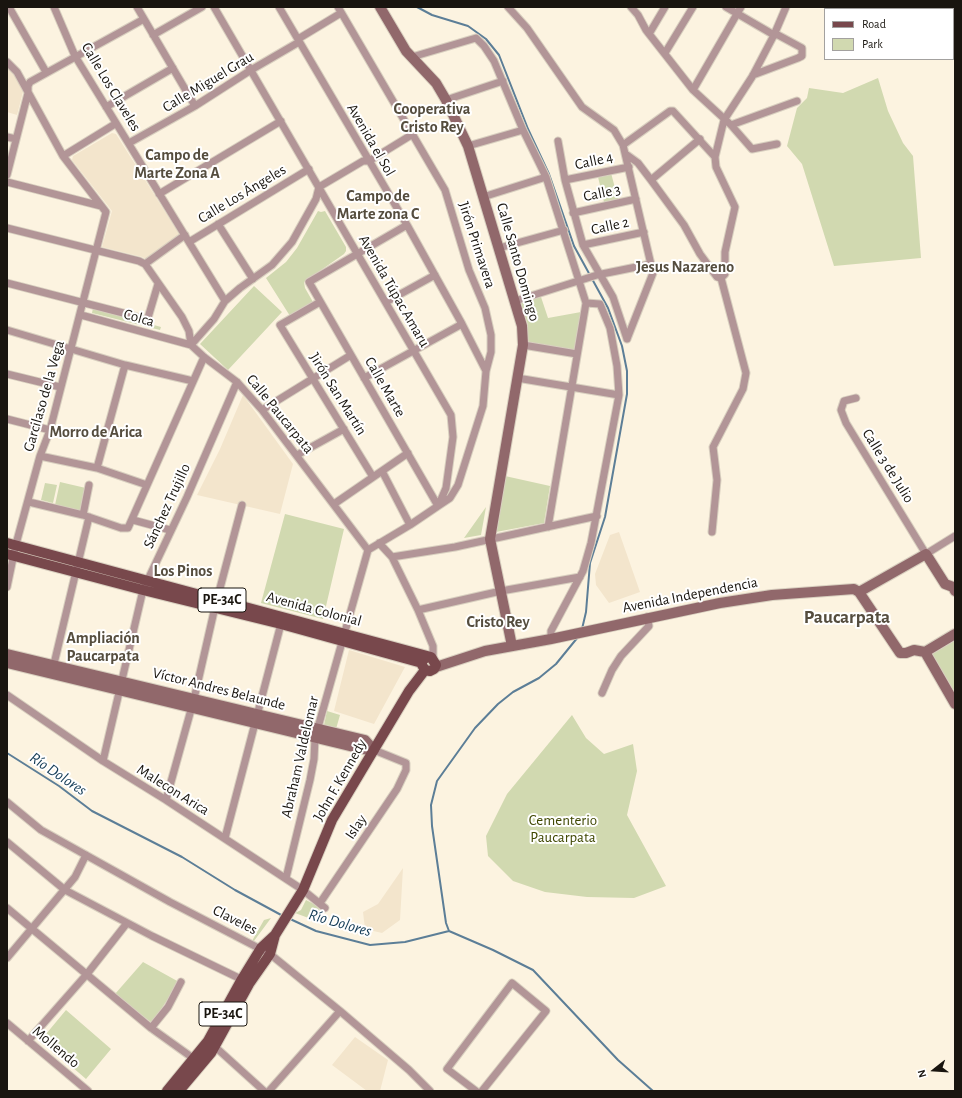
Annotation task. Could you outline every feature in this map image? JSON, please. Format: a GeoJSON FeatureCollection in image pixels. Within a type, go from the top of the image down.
{"type":"FeatureCollection","features":[{"type":"Feature","properties":{"kind":"main road","name":"Avenida Colonial"},"geometry":{"type":"LineString","coordinates":[[11,544],[78,562],[145,586]]}},
{"type":"Feature","properties":{"kind":"main road","name":"Avenida Colonial"},"geometry":{"type":"LineString","coordinates":[[10,555],[76,572],[145,586],[216,603],[344,637],[429,662]]}},
{"type":"Feature","properties":{"kind":"main road","name":"John F. Kennedy"},"geometry":{"type":"LineString","coordinates":[[275,935],[303,890],[332,820],[409,691],[429,662]]}},
{"type":"Feature","properties":{"kind":"main road","name":"PE-34C"},"geometry":{"type":"LineString","coordinates":[[179,1091],[211,1043],[245,982],[261,948],[275,935]]}},
{"type":"Feature","properties":{"kind":"main road","name":"PE-34C"},"geometry":{"type":"LineString","coordinates":[[245,982],[270,954],[275,935]]}},
{"type":"Feature","properties":{"kind":"main road","name":"PE-34C"},"geometry":{"type":"LineString","coordinates":[[167,1091],[197,1062]]}},
{"type":"Feature","properties":{"kind":"street"},"geometry":{"type":"LineString","coordinates":[[9,7],[46,72]]}},
{"type":"Feature","properties":{"kind":"street","name":"Calle Los Claveles"},"geometry":{"type":"LineString","coordinates":[[55,7],[75,56],[115,124],[129,143],[225,301]]}},
{"type":"Feature","properties":{"kind":"street"},"geometry":{"type":"LineString","coordinates":[[137,7],[195,106]]}},
{"type":"Feature","properties":{"kind":"street"},"geometry":{"type":"LineString","coordinates":[[153,35],[202,7]]}},
{"type":"Feature","properties":{"kind":"street","name":"Avenida Túpac Amaru"},"geometry":{"type":"LineString","coordinates":[[214,7],[451,415],[454,437],[446,488],[438,506]]}},
{"type":"Feature","properties":{"kind":"street","name":"Avenida el Sol"},"geometry":{"type":"LineString","coordinates":[[279,7],[435,274],[486,371]]}},
{"type":"Feature","properties":{"kind":"street","name":"Calle Santo Domingo"},"geometry":{"type":"LineString","coordinates":[[380,7],[412,57],[436,83],[446,100],[468,146],[522,326],[523,345],[516,378],[490,539],[512,646]]}},
{"type":"Feature","properties":{"kind":"street"},"geometry":{"type":"LineString","coordinates":[[508,7],[527,28],[582,107],[614,130],[627,154],[651,264],[652,275],[627,339],[613,297],[583,245],[564,180],[558,141]]}},
{"type":"Feature","properties":{"kind":"street"},"geometry":{"type":"LineString","coordinates":[[631,7],[638,15],[649,34],[693,90],[731,125],[752,149],[777,144]]}},
{"type":"Feature","properties":{"kind":"street"},"geometry":{"type":"LineString","coordinates":[[649,34],[665,7]]}},
{"type":"Feature","properties":{"kind":"street"},"geometry":{"type":"LineString","coordinates":[[665,53],[692,7]]}},
{"type":"Feature","properties":{"kind":"street"},"geometry":{"type":"LineString","coordinates":[[726,7],[740,10],[774,35],[802,48],[802,56],[753,75]]}},
{"type":"Feature","properties":{"kind":"street"},"geometry":{"type":"LineString","coordinates":[[721,278],[725,274],[725,252],[735,207],[716,167],[715,157],[724,120],[753,75],[774,35],[786,7]]}},
{"type":"Feature","properties":{"kind":"street","name":"Calle Miguel Grau"},"geometry":{"type":"LineString","coordinates":[[129,143],[195,106],[299,41],[339,10]]}},
{"type":"Feature","properties":{"kind":"street","name":"Jirón Primavera"},"geometry":{"type":"LineString","coordinates":[[339,10],[445,190],[469,270],[485,308],[491,335],[491,352],[486,371],[483,406],[458,485],[450,498],[438,506]]}},
{"type":"Feature","properties":{"kind":"street"},"geometry":{"type":"LineString","coordinates":[[693,90],[740,10]]}},
{"type":"Feature","properties":{"kind":"street"},"geometry":{"type":"LineString","coordinates":[[7,175],[30,82],[144,19]]}},
{"type":"Feature","properties":{"kind":"street"},"geometry":{"type":"LineString","coordinates":[[412,57],[476,38],[494,61],[504,81],[523,130],[546,177],[582,280],[586,303],[548,527]]}},
{"type":"Feature","properties":{"kind":"street"},"geometry":{"type":"LineString","coordinates":[[7,62],[17,72],[63,156],[103,209]]}},
{"type":"Feature","properties":{"kind":"street"},"geometry":{"type":"LineString","coordinates":[[106,107],[173,68]]}},
{"type":"Feature","properties":{"kind":"street"},"geometry":{"type":"LineString","coordinates":[[446,100],[504,81]]}},
{"type":"Feature","properties":{"kind":"street"},"geometry":{"type":"LineString","coordinates":[[731,125],[797,101]]}},
{"type":"Feature","properties":{"kind":"street"},"geometry":{"type":"LineString","coordinates":[[623,145],[670,111],[673,111],[715,157]]}},
{"type":"Feature","properties":{"kind":"street"},"geometry":{"type":"LineString","coordinates":[[159,194],[281,121]]}},
{"type":"Feature","properties":{"kind":"street"},"geometry":{"type":"LineString","coordinates":[[63,156],[115,124]]}},
{"type":"Feature","properties":{"kind":"street"},"geometry":{"type":"LineString","coordinates":[[468,146],[523,130]]}},
{"type":"Feature","properties":{"kind":"street"},"geometry":{"type":"LineString","coordinates":[[191,346],[214,319],[225,301],[272,265],[292,242],[316,199],[319,187],[363,161],[369,161],[413,134]]}},
{"type":"Feature","properties":{"kind":"street"},"geometry":{"type":"LineString","coordinates":[[7,137],[16,139]]}},
{"type":"Feature","properties":{"kind":"street"},"geometry":{"type":"LineString","coordinates":[[651,180],[700,140]]}},
{"type":"Feature","properties":{"kind":"street"},"geometry":{"type":"LineString","coordinates":[[627,154],[638,163],[651,180],[684,225],[700,254],[717,276],[721,278],[746,373],[743,389],[713,447],[717,480],[712,532]]}},
{"type":"Feature","properties":{"kind":"street","name":"Calle 4"},"geometry":{"type":"LineString","coordinates":[[564,180],[629,167]]}},
{"type":"Feature","properties":{"kind":"street","name":"Calle Los Ángeles"},"geometry":{"type":"LineString","coordinates":[[189,242],[309,170]]}},
{"type":"Feature","properties":{"kind":"street"},"geometry":{"type":"LineString","coordinates":[[483,197],[546,177]]}},
{"type":"Feature","properties":{"kind":"street"},"geometry":{"type":"LineString","coordinates":[[7,182],[103,209]]}},
{"type":"Feature","properties":{"kind":"street","name":"Calle 3"},"geometry":{"type":"LineString","coordinates":[[573,213],[636,199]]}},
{"type":"Feature","properties":{"kind":"street","name":"Garcilaso de la Vega"},"geometry":{"type":"LineString","coordinates":[[7,587],[11,544],[29,502],[40,456],[50,430],[60,386],[81,315],[96,250],[103,209]]}},
{"type":"Feature","properties":{"kind":"street"},"geometry":{"type":"LineString","coordinates":[[218,224],[253,279]]}},
{"type":"Feature","properties":{"kind":"street"},"geometry":{"type":"LineString","coordinates":[[357,252],[407,225]]}},
{"type":"Feature","properties":{"kind":"street"},"geometry":{"type":"LineString","coordinates":[[7,228],[139,261],[145,264],[189,331],[191,346]]}},
{"type":"Feature","properties":{"kind":"street"},"geometry":{"type":"LineString","coordinates":[[498,248],[564,230]]}},
{"type":"Feature","properties":{"kind":"street","name":"Calle 2"},"geometry":{"type":"LineString","coordinates":[[583,245],[644,232]]}},
{"type":"Feature","properties":{"kind":"street"},"geometry":{"type":"LineString","coordinates":[[145,264],[185,235]]}},
{"type":"Feature","properties":{"kind":"street","name":"Calle Marte"},"geometry":{"type":"LineString","coordinates":[[357,252],[309,282],[438,506]]}},
{"type":"Feature","properties":{"kind":"street"},"geometry":{"type":"LineString","coordinates":[[515,301],[599,275],[651,264]]}},
{"type":"Feature","properties":{"kind":"street"},"geometry":{"type":"LineString","coordinates":[[386,302],[435,274]]}},
{"type":"Feature","properties":{"kind":"street"},"geometry":{"type":"LineString","coordinates":[[7,283],[83,302],[147,321],[158,284]]}},
{"type":"Feature","properties":{"kind":"street","name":"Jirón San Martín"},"geometry":{"type":"LineString","coordinates":[[320,302],[280,325],[373,477]]}},
{"type":"Feature","properties":{"kind":"street"},"geometry":{"type":"LineString","coordinates":[[551,639],[551,631],[580,576],[591,544],[619,396],[618,366],[610,328],[600,304],[586,303]]}},
{"type":"Feature","properties":{"kind":"street","name":"Colca"},"geometry":{"type":"LineString","coordinates":[[81,315],[191,346]]}},
{"type":"Feature","properties":{"kind":"street"},"geometry":{"type":"LineString","coordinates":[[364,378],[462,324]]}},
{"type":"Feature","properties":{"kind":"street"},"geometry":{"type":"LineString","coordinates":[[7,330],[72,348],[125,365],[193,381]]}},
{"type":"Feature","properties":{"kind":"street"},"geometry":{"type":"LineString","coordinates":[[523,345],[577,354]]}},
{"type":"Feature","properties":{"kind":"street","name":"Calle Paucarpata"},"geometry":{"type":"LineString","coordinates":[[191,346],[237,382],[262,410],[368,550]]}},
{"type":"Feature","properties":{"kind":"street"},"geometry":{"type":"LineString","coordinates":[[262,410],[313,380],[351,355]]}},
{"type":"Feature","properties":{"kind":"street"},"geometry":{"type":"LineString","coordinates":[[29,502],[86,516],[121,528],[128,528],[133,520],[204,357]]}},
{"type":"Feature","properties":{"kind":"street"},"geometry":{"type":"LineString","coordinates":[[97,468],[125,365]]}},
{"type":"Feature","properties":{"kind":"street"},"geometry":{"type":"LineString","coordinates":[[7,374],[60,386]]}},
{"type":"Feature","properties":{"kind":"street"},"geometry":{"type":"LineString","coordinates":[[516,378],[619,396]]}},
{"type":"Feature","properties":{"kind":"street","name":"Sánchez Trujillo"},"geometry":{"type":"LineString","coordinates":[[103,761],[120,685],[145,586],[170,530],[187,497],[237,382]]}},
{"type":"Feature","properties":{"kind":"street","name":"Calle 3 de Julio"},"geometry":{"type":"LineString","coordinates":[[856,398],[844,401],[841,410],[846,423],[926,554]]}},
{"type":"Feature","properties":{"kind":"street"},"geometry":{"type":"LineString","coordinates":[[7,419],[50,430]]}},
{"type":"Feature","properties":{"kind":"street"},"geometry":{"type":"LineString","coordinates":[[297,455],[344,429]]}},
{"type":"Feature","properties":{"kind":"street"},"geometry":{"type":"LineString","coordinates":[[334,504],[408,453]]}},
{"type":"Feature","properties":{"kind":"street"},"geometry":{"type":"LineString","coordinates":[[40,456],[97,468],[147,485]]}},
{"type":"Feature","properties":{"kind":"street"},"geometry":{"type":"LineString","coordinates":[[382,471],[410,525]]}},
{"type":"Feature","properties":{"kind":"street"},"geometry":{"type":"LineString","coordinates":[[53,669],[78,562],[86,516],[89,485]]}},
{"type":"Feature","properties":{"kind":"street"},"geometry":{"type":"LineString","coordinates":[[166,800],[193,703],[216,603],[242,506]]}},
{"type":"Feature","properties":{"kind":"street"},"geometry":{"type":"LineString","coordinates":[[368,550],[438,506]]}},
{"type":"Feature","properties":{"kind":"street"},"geometry":{"type":"LineString","coordinates":[[392,557],[490,539],[597,516]]}},
{"type":"Feature","properties":{"kind":"street"},"geometry":{"type":"LineString","coordinates":[[133,520],[170,530]]}},
{"type":"Feature","properties":{"kind":"street"},"geometry":{"type":"LineString","coordinates":[[955,536],[860,592],[900,653],[906,653],[914,650],[925,652],[955,634]]}},
{"type":"Feature","properties":{"kind":"street"},"geometry":{"type":"LineString","coordinates":[[378,543],[392,557],[418,610],[433,646],[429,662]]}},
{"type":"Feature","properties":{"kind":"street","name":"Abraham Valdelomar"},"geometry":{"type":"LineString","coordinates":[[286,878],[310,780],[314,759],[316,733],[368,550]]}},
{"type":"Feature","properties":{"kind":"street"},"geometry":{"type":"LineString","coordinates":[[926,554],[945,584],[954,588]]}},
{"type":"Feature","properties":{"kind":"street"},"geometry":{"type":"LineString","coordinates":[[418,610],[501,591],[580,576]]}},
{"type":"Feature","properties":{"kind":"street","name":"Avenida Independencia"},"geometry":{"type":"LineString","coordinates":[[429,662],[452,661],[485,651],[577,634],[647,617],[720,603],[772,595],[854,589],[860,592]]}},
{"type":"Feature","properties":{"kind":"street"},"geometry":{"type":"LineString","coordinates":[[602,692],[612,670],[622,656],[649,626],[647,617]]}},
{"type":"Feature","properties":{"kind":"street"},"geometry":{"type":"LineString","coordinates":[[225,838],[282,620]]}},
{"type":"Feature","properties":{"kind":"street"},"geometry":{"type":"LineString","coordinates":[[925,652],[954,698]]}},
{"type":"Feature","properties":{"kind":"street","name":"Víctor Andres Belaunde"},"geometry":{"type":"LineString","coordinates":[[7,654],[53,669],[316,733],[365,740],[374,750],[406,763]]}},
{"type":"Feature","properties":{"kind":"street","name":"Víctor Andres Belaunde"},"geometry":{"type":"LineString","coordinates":[[7,663],[53,669]]}},
{"type":"Feature","properties":{"kind":"street","name":"Malecon Arica"},"geometry":{"type":"LineString","coordinates":[[7,695],[103,761],[286,878],[322,905]]}},
{"type":"Feature","properties":{"kind":"street","name":"Islay"},"geometry":{"type":"LineString","coordinates":[[322,905],[397,789],[406,770],[406,763]]}},
{"type":"Feature","properties":{"kind":"street","name":"Claveles"},"geometry":{"type":"LineString","coordinates":[[7,802],[41,830],[170,902],[270,954],[409,1070],[430,1091]]}},
{"type":"Feature","properties":{"kind":"street"},"geometry":{"type":"LineString","coordinates":[[7,842],[65,890],[152,936],[245,982]]}},
{"type":"Feature","properties":{"kind":"street"},"geometry":{"type":"LineString","coordinates":[[7,958],[75,877],[86,855]]}},
{"type":"Feature","properties":{"kind":"street"},"geometry":{"type":"LineString","coordinates":[[7,908],[151,1028],[197,1062]]}},
{"type":"Feature","properties":{"kind":"street"},"geometry":{"type":"LineString","coordinates":[[28,1041],[87,974],[127,923]]}},
{"type":"Feature","properties":{"kind":"street"},"geometry":{"type":"LineString","coordinates":[[151,1028],[168,1007],[181,982]]}},
{"type":"Feature","properties":{"kind":"street"},"geometry":{"type":"LineString","coordinates":[[476,1091],[446,1068],[512,983],[546,1011],[482,1091]]}},
{"type":"Feature","properties":{"kind":"street"},"geometry":{"type":"LineString","coordinates":[[269,1091],[340,1011]]}},
{"type":"Feature","properties":{"kind":"street","name":"Mollendo"},"geometry":{"type":"LineString","coordinates":[[7,1023],[88,1091]]}},
{"type":"Feature","properties":{"kind":"street"},"geometry":{"type":"LineString","coordinates":[[211,1043],[264,1091]]}},
{"type":"Feature","properties":{"kind":"shaded area"},"geometry":{"type":"Polygon","coordinates":[[[7,67],[16,75],[23,92],[17,115],[7,112],[7,67]]]}},
{"type":"Feature","properties":{"kind":"shaded area"},"geometry":{"type":"Polygon","coordinates":[[[112,133],[116,134],[181,237],[148,260],[142,257],[102,247],[112,211],[72,160],[73,156],[112,133]]]}},
{"type":"Feature","properties":{"kind":"shaded area"},"geometry":{"type":"Polygon","coordinates":[[[243,395],[293,464],[280,514],[197,495],[220,449],[243,395]]]}},
{"type":"Feature","properties":{"kind":"shaded area"},"geometry":{"type":"Polygon","coordinates":[[[619,532],[640,592],[609,603],[596,585],[595,574],[610,535],[619,532]]]}},
{"type":"Feature","properties":{"kind":"shaded area"},"geometry":{"type":"Polygon","coordinates":[[[349,650],[405,667],[374,724],[334,711],[349,650]]]}},
{"type":"Feature","properties":{"kind":"shaded area"},"geometry":{"type":"Polygon","coordinates":[[[403,868],[400,920],[382,933],[365,929],[363,912],[378,904],[403,868]]]}},
{"type":"Feature","properties":{"kind":"shaded area"},"geometry":{"type":"Polygon","coordinates":[[[355,1037],[388,1060],[380,1091],[367,1091],[332,1065],[355,1037]]]}},
{"type":"Feature","properties":{"kind":"green space"},"geometry":{"type":"Polygon","coordinates":[[[878,78],[888,111],[903,143],[913,156],[921,258],[834,266],[802,164],[787,146],[797,108],[807,98],[809,88],[843,93],[878,78]]]}},
{"type":"Feature","properties":{"kind":"green space"},"geometry":{"type":"Polygon","coordinates":[[[611,173],[618,199],[604,202],[598,177],[611,173]]]}},
{"type":"Feature","properties":{"kind":"green space"},"geometry":{"type":"Polygon","coordinates":[[[318,211],[325,211],[346,247],[346,251],[344,254],[304,282],[305,288],[313,302],[290,316],[266,278],[286,262],[297,248],[318,211]]]}},
{"type":"Feature","properties":{"kind":"green space"},"geometry":{"type":"Polygon","coordinates":[[[254,286],[282,312],[228,370],[200,344],[254,286]]]}},
{"type":"Feature","properties":{"kind":"green space"},"geometry":{"type":"Polygon","coordinates":[[[541,297],[548,318],[581,312],[574,351],[528,344],[528,325],[520,302],[541,297]]]}},
{"type":"Feature","properties":{"kind":"green space"},"geometry":{"type":"Polygon","coordinates":[[[93,308],[161,327],[160,330],[92,313],[93,308]]]}},
{"type":"Feature","properties":{"kind":"green space"},"geometry":{"type":"Polygon","coordinates":[[[505,476],[550,486],[544,523],[496,532],[505,476]]]}},
{"type":"Feature","properties":{"kind":"green space"},"geometry":{"type":"Polygon","coordinates":[[[60,482],[90,489],[86,512],[55,505],[60,482]]]}},
{"type":"Feature","properties":{"kind":"green space"},"geometry":{"type":"Polygon","coordinates":[[[45,483],[57,485],[53,503],[41,500],[45,483]]]}},
{"type":"Feature","properties":{"kind":"green space"},"geometry":{"type":"Polygon","coordinates":[[[486,507],[481,535],[464,538],[486,507]]]}},
{"type":"Feature","properties":{"kind":"green space"},"geometry":{"type":"Polygon","coordinates":[[[285,514],[344,529],[323,619],[261,603],[285,514]]]}},
{"type":"Feature","properties":{"kind":"green space"},"geometry":{"type":"Polygon","coordinates":[[[955,638],[955,690],[950,688],[932,656],[933,651],[955,638]]]}},
{"type":"Feature","properties":{"kind":"green space"},"geometry":{"type":"Polygon","coordinates":[[[327,711],[340,715],[336,729],[324,725],[327,711]]]}},
{"type":"Feature","properties":{"kind":"green space","name":"Cementerio Paucarpata"},"geometry":{"type":"Polygon","coordinates":[[[572,715],[586,738],[604,754],[633,744],[637,771],[627,815],[666,886],[634,898],[587,897],[545,892],[513,881],[488,856],[486,836],[507,794],[572,715]]]}},
{"type":"Feature","properties":{"kind":"green space"},"geometry":{"type":"Polygon","coordinates":[[[306,900],[316,905],[322,913],[314,920],[295,913],[301,910],[306,900]]]}},
{"type":"Feature","properties":{"kind":"green space"},"geometry":{"type":"Polygon","coordinates":[[[271,918],[254,941],[252,941],[264,920],[271,918]]]}},
{"type":"Feature","properties":{"kind":"green space"},"geometry":{"type":"Polygon","coordinates":[[[143,962],[179,982],[152,1023],[115,994],[143,962]]]}},
{"type":"Feature","properties":{"kind":"green space"},"geometry":{"type":"Polygon","coordinates":[[[66,1010],[111,1049],[86,1079],[41,1040],[66,1010]]]}},
{"type":"Feature","properties":{"kind":"waterway"},"geometry":{"type":"LineString","coordinates":[[417,7],[432,15],[468,26],[486,39],[499,55],[528,129],[549,174],[574,246],[608,308],[622,346],[627,371],[627,394],[605,517],[590,563],[586,612],[582,629]]}},
{"type":"Feature","properties":{"kind":"waterway"},"geometry":{"type":"LineString","coordinates":[[449,931],[446,923],[432,826],[431,805],[437,781],[475,728],[498,704],[513,692],[539,678],[556,664],[578,637]]}},
{"type":"Feature","properties":{"kind":"waterway","name":"Río Dolores"},"geometry":{"type":"LineString","coordinates":[[7,753],[59,786],[92,811],[182,857],[235,890],[283,916]]}},
{"type":"Feature","properties":{"kind":"waterway","name":"Río Dolores"},"geometry":{"type":"LineString","coordinates":[[288,918],[316,931],[370,945],[405,942],[449,931],[493,950],[533,970],[618,1060],[653,1091]]}},
{"type":"Feature","properties":{"kind":"district","name":"Cooperativa Cristo Rey"},"geometry":{"type":"Point","coordinates":[432,118]}},
{"type":"Feature","properties":{"kind":"district","name":"Campo de Marte Zona A"},"geometry":{"type":"Point","coordinates":[177,164]}},
{"type":"Feature","properties":{"kind":"district","name":"Campo de Marte zona C"},"geometry":{"type":"Point","coordinates":[378,205]}},
{"type":"Feature","properties":{"kind":"district","name":"Jesus Nazareno"},"geometry":{"type":"Point","coordinates":[685,267]}},
{"type":"Feature","properties":{"kind":"district","name":"Morro de Arica"},"geometry":{"type":"Point","coordinates":[96,432]}},
{"type":"Feature","properties":{"kind":"district","name":"Los Pinos"},"geometry":{"type":"Point","coordinates":[183,571]}},
{"type":"Feature","properties":{"kind":"district","name":"Paucarpata"},"geometry":{"type":"Point","coordinates":[847,617]}},
{"type":"Feature","properties":{"kind":"district","name":"Cristo Rey"},"geometry":{"type":"Point","coordinates":[498,622]}},
{"type":"Feature","properties":{"kind":"district","name":"Ampliación Paucarpata"},"geometry":{"type":"Point","coordinates":[103,647]}}]}
